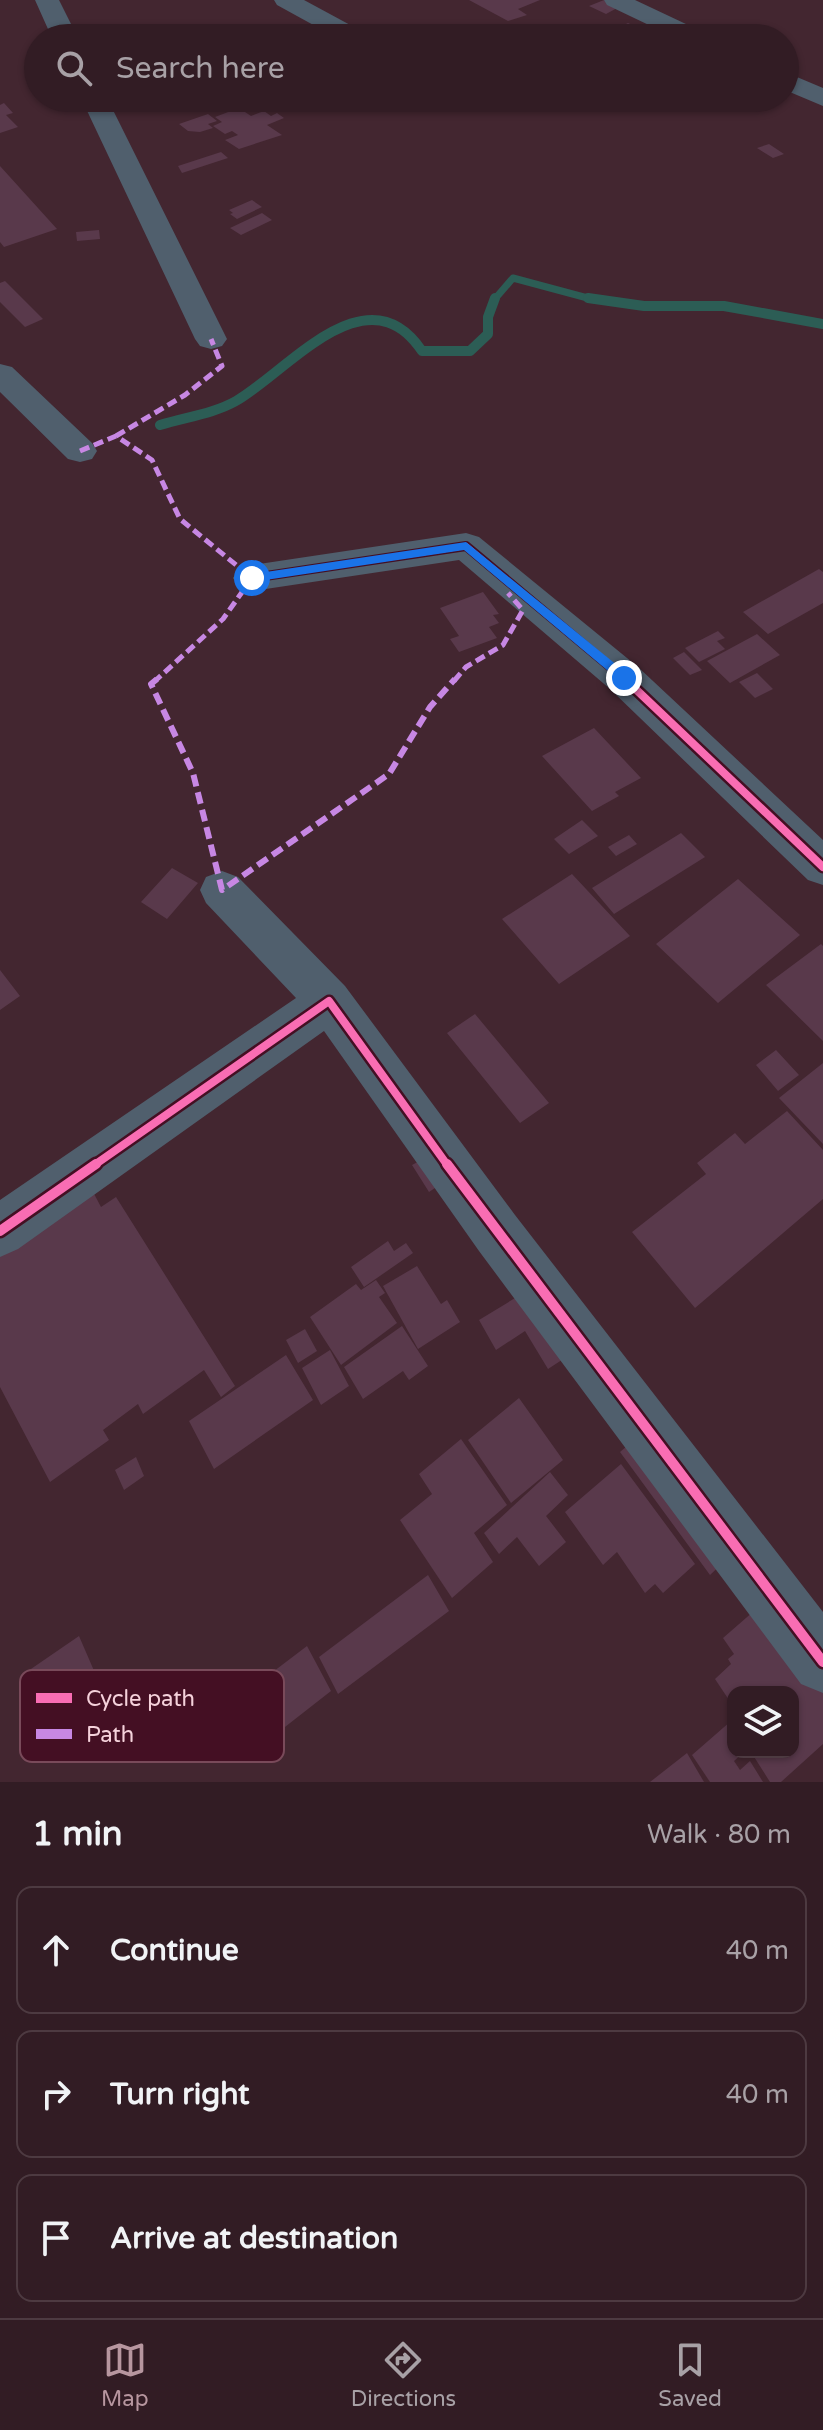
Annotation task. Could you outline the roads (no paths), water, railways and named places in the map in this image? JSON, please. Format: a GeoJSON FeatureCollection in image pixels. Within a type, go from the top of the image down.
{"type":"FeatureCollection","features":[{"type":"Feature","properties":{"kind":"street"},"geometry":{"type":"LineString","coordinates":[[47,0],[58,24]]}},
{"type":"Feature","properties":{"kind":"street"},"geometry":{"type":"LineString","coordinates":[[286,0],[330,24]]}},
{"type":"Feature","properties":{"kind":"street"},"geometry":{"type":"LineString","coordinates":[[616,0],[667,24]]}},
{"type":"Feature","properties":{"kind":"street"},"geometry":{"type":"LineString","coordinates":[[799,87],[823,98]]}},
{"type":"Feature","properties":{"kind":"street"},"geometry":{"type":"LineString","coordinates":[[101,112],[211,339]]}},
{"type":"Feature","properties":{"kind":"street"},"geometry":{"type":"LineString","coordinates":[[0,374],[80,451]]}},
{"type":"Feature","properties":{"kind":"street"},"geometry":{"type":"LineString","coordinates":[[252,578],[466,546],[624,678],[823,867]]}},
{"type":"Feature","properties":{"kind":"street"},"geometry":{"type":"LineString","coordinates":[[222,890],[329,1001],[497,1233],[823,1662]]}},
{"type":"Feature","properties":{"kind":"street"},"geometry":{"type":"LineString","coordinates":[[0,1231],[329,1001]]}},
{"type":"Feature","properties":{"kind":"waterway"},"geometry":{"type":"LineString","coordinates":[[494,299],[513,278],[595,300]]}},
{"type":"Feature","properties":{"kind":"waterway"},"geometry":{"type":"LineString","coordinates":[[588,298],[644,306],[724,306],[823,324]]}},
{"type":"Feature","properties":{"kind":"waterway"},"geometry":{"type":"LineString","coordinates":[[160,425],[236,401],[328,334],[352,323],[377,320],[400,328],[422,351],[470,351],[488,334],[488,317],[494,299]]}}]}
